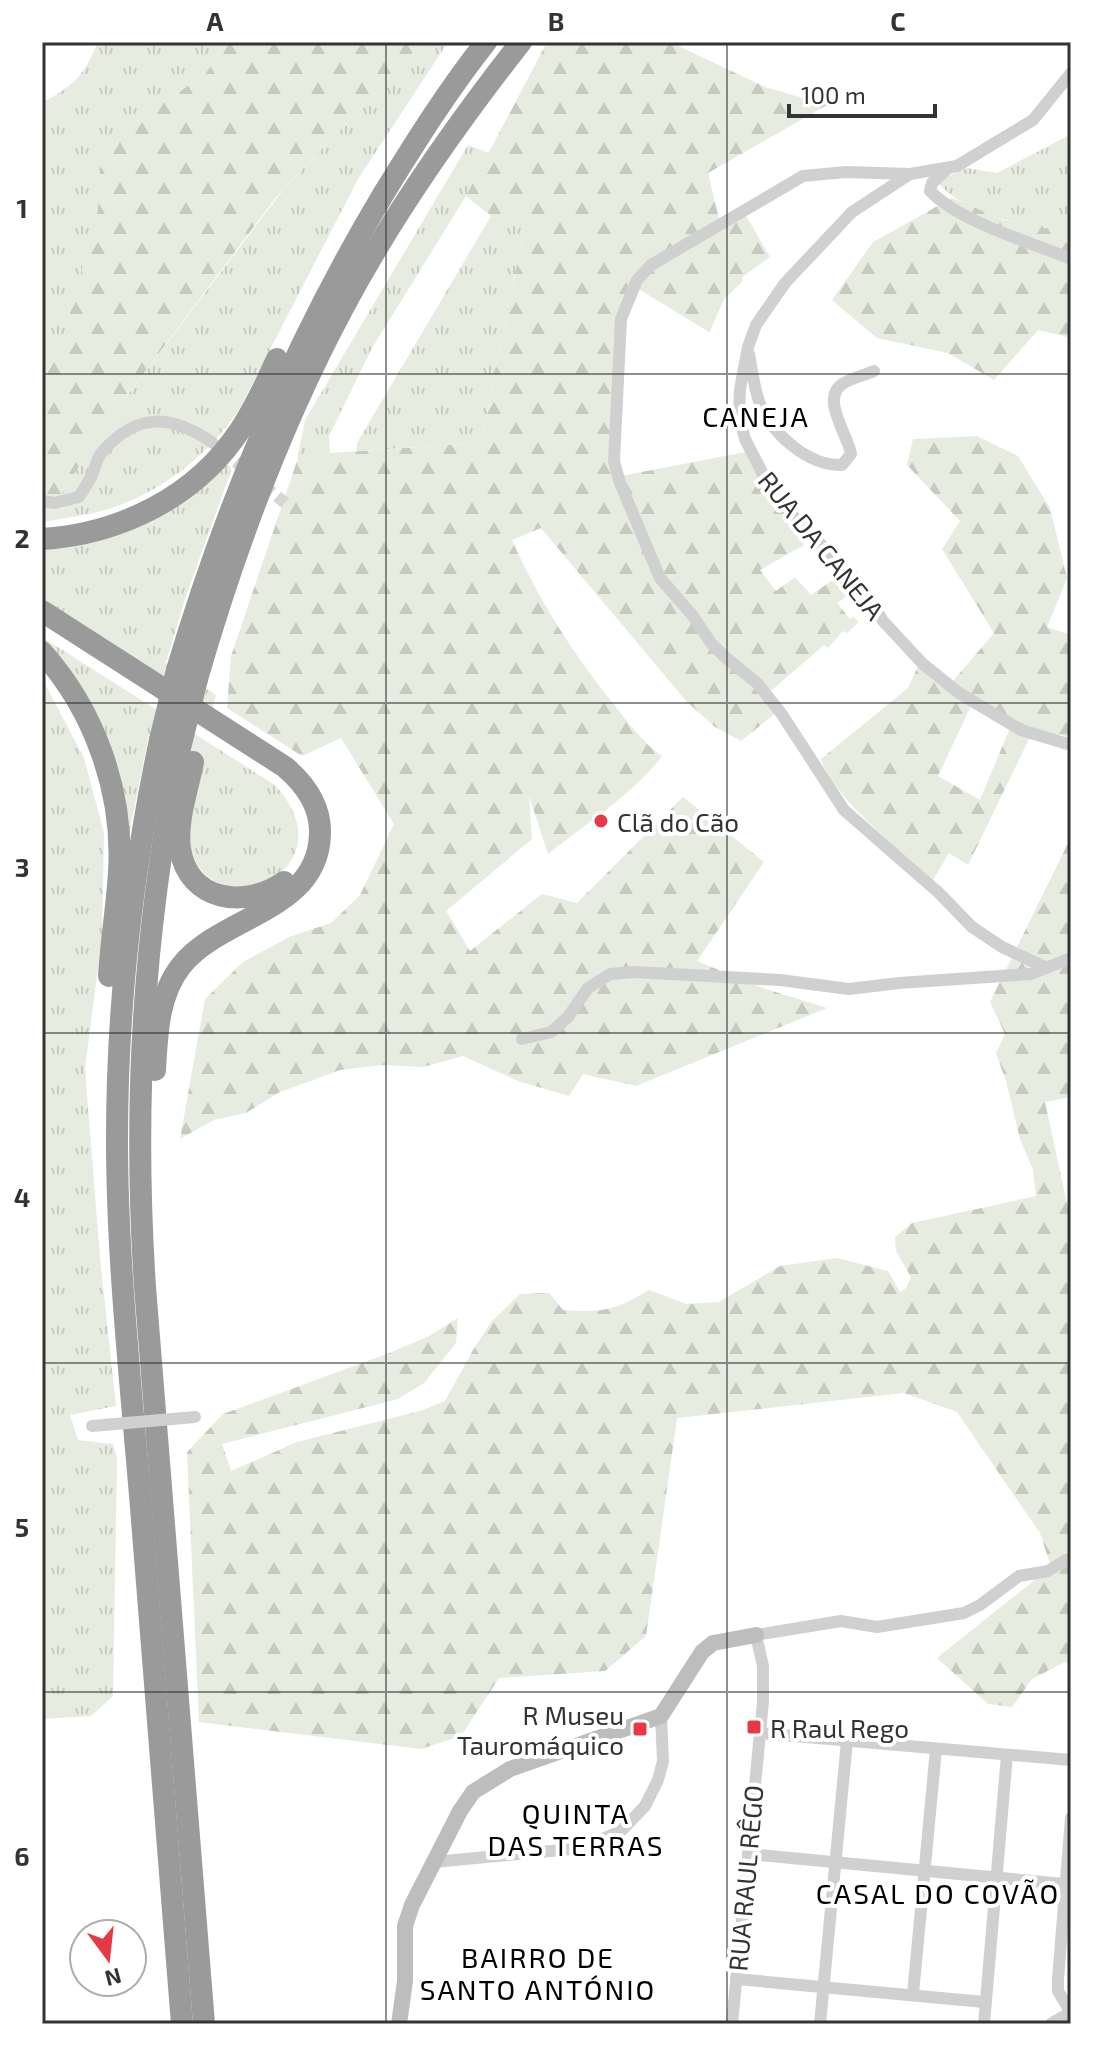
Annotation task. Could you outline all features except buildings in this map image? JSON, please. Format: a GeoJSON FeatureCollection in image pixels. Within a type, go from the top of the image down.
{"type":"FeatureCollection","features":[{"type":"Feature","properties":{"kind":"highway"},"geometry":{"type":"LineString","coordinates":[[42,539],[85,534],[128,521],[186,487],[219,457],[249,416],[298,317],[418,118],[441,84],[478,42]]}},
{"type":"Feature","properties":{"kind":"highway"},"geometry":{"type":"LineString","coordinates":[[156,1429],[140,1208],[140,1066],[153,900],[177,751],[230,506],[296,352],[340,268],[455,81],[486,42]]}},
{"type":"Feature","properties":{"kind":"highway"},"geometry":{"type":"LineString","coordinates":[[124,1298],[117,1137],[121,1008],[137,861],[177,751],[194,680],[269,465],[308,377],[365,268],[436,157],[521,42]]}},
{"type":"Feature","properties":{"kind":"highway"},"geometry":{"type":"LineString","coordinates":[[42,611],[285,767],[306,788],[318,813],[320,828],[317,853],[304,880],[281,900],[204,942],[176,973],[162,1005],[156,1048],[150,1201],[156,1429],[153,1529],[182,2024]]}},
{"type":"Feature","properties":{"kind":"highway"},"geometry":{"type":"LineString","coordinates":[[42,627],[261,767],[291,790],[306,820],[306,847],[295,871],[274,889],[259,896],[233,899],[210,891],[192,877],[183,859],[180,837],[177,751]]}},
{"type":"Feature","properties":{"kind":"highway"},"geometry":{"type":"LineString","coordinates":[[42,652],[65,681],[91,727],[110,781],[117,818],[119,872],[109,973],[107,1087],[113,1209],[153,1529],[204,2024]]}},
{"type":"Feature","properties":{"kind":"street","name":"RUA DA CANEJA"},"geometry":{"type":"LineString","coordinates":[[1071,73],[1033,120],[957,166],[910,174],[852,212],[785,283],[756,325],[748,347],[740,389],[739,416],[745,439],[770,488],[789,512],[857,581],[883,621],[923,664],[959,693],[1021,730],[1071,745]]}},
{"type":"Feature","properties":{"kind":"street"},"geometry":{"type":"LineString","coordinates":[[950,167],[932,183],[930,191],[935,196],[969,218],[1071,259]]}},
{"type":"Feature","properties":{"kind":"street"},"geometry":{"type":"LineString","coordinates":[[910,174],[846,172],[803,176],[651,265],[637,280],[621,319],[614,461],[620,483],[660,578],[718,650],[757,683],[781,713],[844,810],[910,867],[972,927],[1002,947],[1045,967]]}},
{"type":"Feature","properties":{"kind":"street"},"geometry":{"type":"LineString","coordinates":[[748,347],[759,402],[769,422],[788,442],[812,459],[832,466],[842,465],[851,454],[833,399],[835,389],[874,371]]}},
{"type":"Feature","properties":{"kind":"street"},"geometry":{"type":"LineString","coordinates":[[42,501],[54,503],[79,497],[101,454],[134,426],[166,420],[193,429],[213,443]]}},
{"type":"Feature","properties":{"kind":"street"},"geometry":{"type":"LineString","coordinates":[[522,1039],[551,1032],[568,1017],[588,988],[610,974],[634,972],[780,980],[849,989],[1031,974],[1071,958]]}},
{"type":"Feature","properties":{"kind":"street"},"geometry":{"type":"LineString","coordinates":[[92,1426],[195,1417]]}},
{"type":"Feature","properties":{"kind":"street"},"geometry":{"type":"LineString","coordinates":[[399,2024],[405,1981],[405,1926],[412,1905],[460,1811],[473,1792],[486,1782],[544,1755],[661,1716],[669,1708],[702,1652],[713,1643],[841,1621],[877,1627],[964,1613],[1019,1576],[1048,1571],[1066,1560]]}},
{"type":"Feature","properties":{"kind":"street","name":"RUA RAUL RÊGO"},"geometry":{"type":"LineString","coordinates":[[732,2024],[759,1733],[763,1666],[756,1635]]}},
{"type":"Feature","properties":{"kind":"street"},"geometry":{"type":"LineString","coordinates":[[434,1862],[582,1848],[621,1831],[645,1806],[658,1780],[663,1761],[661,1716]]}},
{"type":"Feature","properties":{"kind":"street"},"geometry":{"type":"LineString","coordinates":[[759,1733],[1071,1760]]}},
{"type":"Feature","properties":{"kind":"street"},"geometry":{"type":"LineString","coordinates":[[820,2024],[847,1741]]}},
{"type":"Feature","properties":{"kind":"street"},"geometry":{"type":"LineString","coordinates":[[913,1994],[936,1749]]}},
{"type":"Feature","properties":{"kind":"street"},"geometry":{"type":"LineString","coordinates":[[984,2024],[1007,1755]]}},
{"type":"Feature","properties":{"kind":"street"},"geometry":{"type":"LineString","coordinates":[[1051,2024],[1071,2012],[1058,1991],[1058,1979],[1071,1818]]}},
{"type":"Feature","properties":{"kind":"street"},"geometry":{"type":"LineString","coordinates":[[748,1854],[1064,1884]]}},
{"type":"Feature","properties":{"kind":"street"},"geometry":{"type":"LineString","coordinates":[[736,1979],[984,2002]]}},
{"type":"Feature","properties":{"kind":"green space"},"geometry":{"type":"Polygon","coordinates":[[[98,42],[226,42],[206,73],[127,129],[100,167],[99,210],[64,335],[42,385],[42,103],[77,79],[98,42]]]}},
{"type":"Feature","properties":{"kind":"green space"},"geometry":{"type":"Polygon","coordinates":[[[226,42],[423,42],[277,196],[105,425],[44,522],[42,385],[64,335],[98,210],[100,167],[127,129],[206,73],[226,42]]]}},
{"type":"Feature","properties":{"kind":"green space"},"geometry":{"type":"Polygon","coordinates":[[[423,42],[448,42],[358,179],[229,424],[186,467],[153,490],[108,509],[44,522],[105,425],[283,190],[423,42]]]}},
{"type":"Feature","properties":{"kind":"green space"},"geometry":{"type":"Polygon","coordinates":[[[547,42],[670,42],[765,87],[827,105],[708,173],[721,227],[745,214],[770,257],[742,277],[743,281],[725,298],[709,332],[637,288],[623,326],[616,449],[621,476],[745,452],[804,545],[760,570],[776,591],[795,577],[811,595],[833,580],[847,596],[837,603],[850,619],[853,617],[859,622],[847,633],[843,631],[828,648],[824,645],[765,696],[777,712],[741,741],[715,727],[687,702],[541,528],[512,540],[533,584],[572,648],[632,727],[662,756],[624,795],[548,854],[529,796],[532,839],[446,911],[470,951],[542,894],[577,903],[683,797],[764,862],[697,961],[763,988],[827,1008],[636,1086],[583,1074],[569,1096],[518,1081],[463,1056],[423,1067],[383,1065],[340,1070],[280,1092],[246,1113],[214,1120],[180,1139],[205,999],[243,962],[289,937],[331,923],[360,895],[394,824],[341,738],[302,756],[227,708],[231,656],[297,461],[330,453],[481,443],[525,224],[491,216],[466,196],[547,42]]]}},
{"type":"Feature","properties":{"kind":"green space"},"geometry":{"type":"Polygon","coordinates":[[[1071,134],[1071,233],[1017,223],[981,212],[950,194],[936,181],[967,168],[997,173],[1071,134]]]}},
{"type":"Feature","properties":{"kind":"green space"},"geometry":{"type":"Polygon","coordinates":[[[468,145],[489,153],[466,196],[372,348],[329,436],[330,453],[297,461],[305,420],[468,145]]]}},
{"type":"Feature","properties":{"kind":"green space"},"geometry":{"type":"Polygon","coordinates":[[[952,198],[1003,220],[1071,233],[1071,338],[1038,330],[994,380],[948,353],[877,338],[832,300],[873,242],[952,198]]]}},
{"type":"Feature","properties":{"kind":"green space"},"geometry":{"type":"Polygon","coordinates":[[[491,216],[525,224],[481,443],[357,451],[357,443],[491,216]]]}},
{"type":"Feature","properties":{"kind":"green space"},"geometry":{"type":"Polygon","coordinates":[[[977,436],[1018,456],[1050,508],[1067,578],[1047,627],[1071,635],[1071,738],[1012,720],[953,681],[994,633],[942,549],[960,521],[907,465],[913,439],[977,436]]]}},
{"type":"Feature","properties":{"kind":"green space"},"geometry":{"type":"Polygon","coordinates":[[[224,463],[230,466],[231,471],[186,596],[166,663],[216,695],[212,712],[42,600],[42,546],[67,545],[224,463]]]}},
{"type":"Feature","properties":{"kind":"green space"},"geometry":{"type":"Polygon","coordinates":[[[42,637],[275,785],[295,818],[297,846],[286,868],[265,882],[240,887],[216,882],[197,865],[188,826],[200,767],[149,734],[127,845],[124,813],[42,643],[42,637]]]}},
{"type":"Feature","properties":{"kind":"green space"},"geometry":{"type":"Polygon","coordinates":[[[919,664],[971,706],[938,776],[980,800],[1010,728],[1031,735],[968,865],[949,853],[933,880],[839,791],[821,759],[908,688],[919,664]]]}},
{"type":"Feature","properties":{"kind":"green space"},"geometry":{"type":"Polygon","coordinates":[[[42,678],[84,758],[104,833],[102,936],[85,1069],[116,1406],[70,1415],[78,1440],[113,1444],[117,1458],[113,1696],[91,1716],[42,1719],[42,678]]]}},
{"type":"Feature","properties":{"kind":"green space"},"geometry":{"type":"Polygon","coordinates":[[[1071,837],[1071,1097],[1045,1102],[1071,1222],[1071,1664],[1065,1662],[1032,1679],[1012,1707],[988,1704],[937,1658],[1051,1567],[1040,1533],[957,1412],[904,1393],[677,1418],[646,1636],[605,1671],[499,1678],[461,1736],[421,1749],[199,1722],[187,1452],[223,1414],[392,1352],[429,1336],[458,1318],[456,1343],[424,1383],[398,1399],[222,1444],[231,1471],[297,1442],[420,1411],[445,1401],[492,1321],[520,1294],[549,1293],[563,1310],[577,1311],[608,1309],[649,1290],[686,1304],[719,1302],[780,1266],[837,1258],[888,1271],[900,1292],[906,1288],[911,1277],[896,1251],[895,1237],[912,1223],[1036,1196],[1033,1170],[1020,1139],[996,1053],[1005,1034],[990,1002],[1071,837]]]}},
{"type":"Feature","properties":{"kind":"tunnel"},"geometry":{"type":"LineString","coordinates":[[222,450],[285,503]]}},
{"type":"Feature","properties":{"kind":"place","name":"Clã do Cão"},"geometry":{"type":"Point","coordinates":[601,821]}},
{"type":"Feature","properties":{"kind":"place","name":"R Raul Rego"},"geometry":{"type":"Point","coordinates":[754,1727]}},
{"type":"Feature","properties":{"kind":"place","name":"R Museu Tauromáquico"},"geometry":{"type":"Point","coordinates":[640,1729]}},
{"type":"Feature","properties":{"kind":"district","name":"CANEJA"},"geometry":{"type":"Point","coordinates":[756,416]}},
{"type":"Feature","properties":{"kind":"district","name":"QUINTA DAS TERRAS"},"geometry":{"type":"Point","coordinates":[576,1829]}},
{"type":"Feature","properties":{"kind":"district","name":"CASAL DO COVÃO"},"geometry":{"type":"Point","coordinates":[938,1893]}},
{"type":"Feature","properties":{"kind":"district","name":"BAIRRO DE SANTO ANTÓNIO"},"geometry":{"type":"Point","coordinates":[538,1973]}}]}
